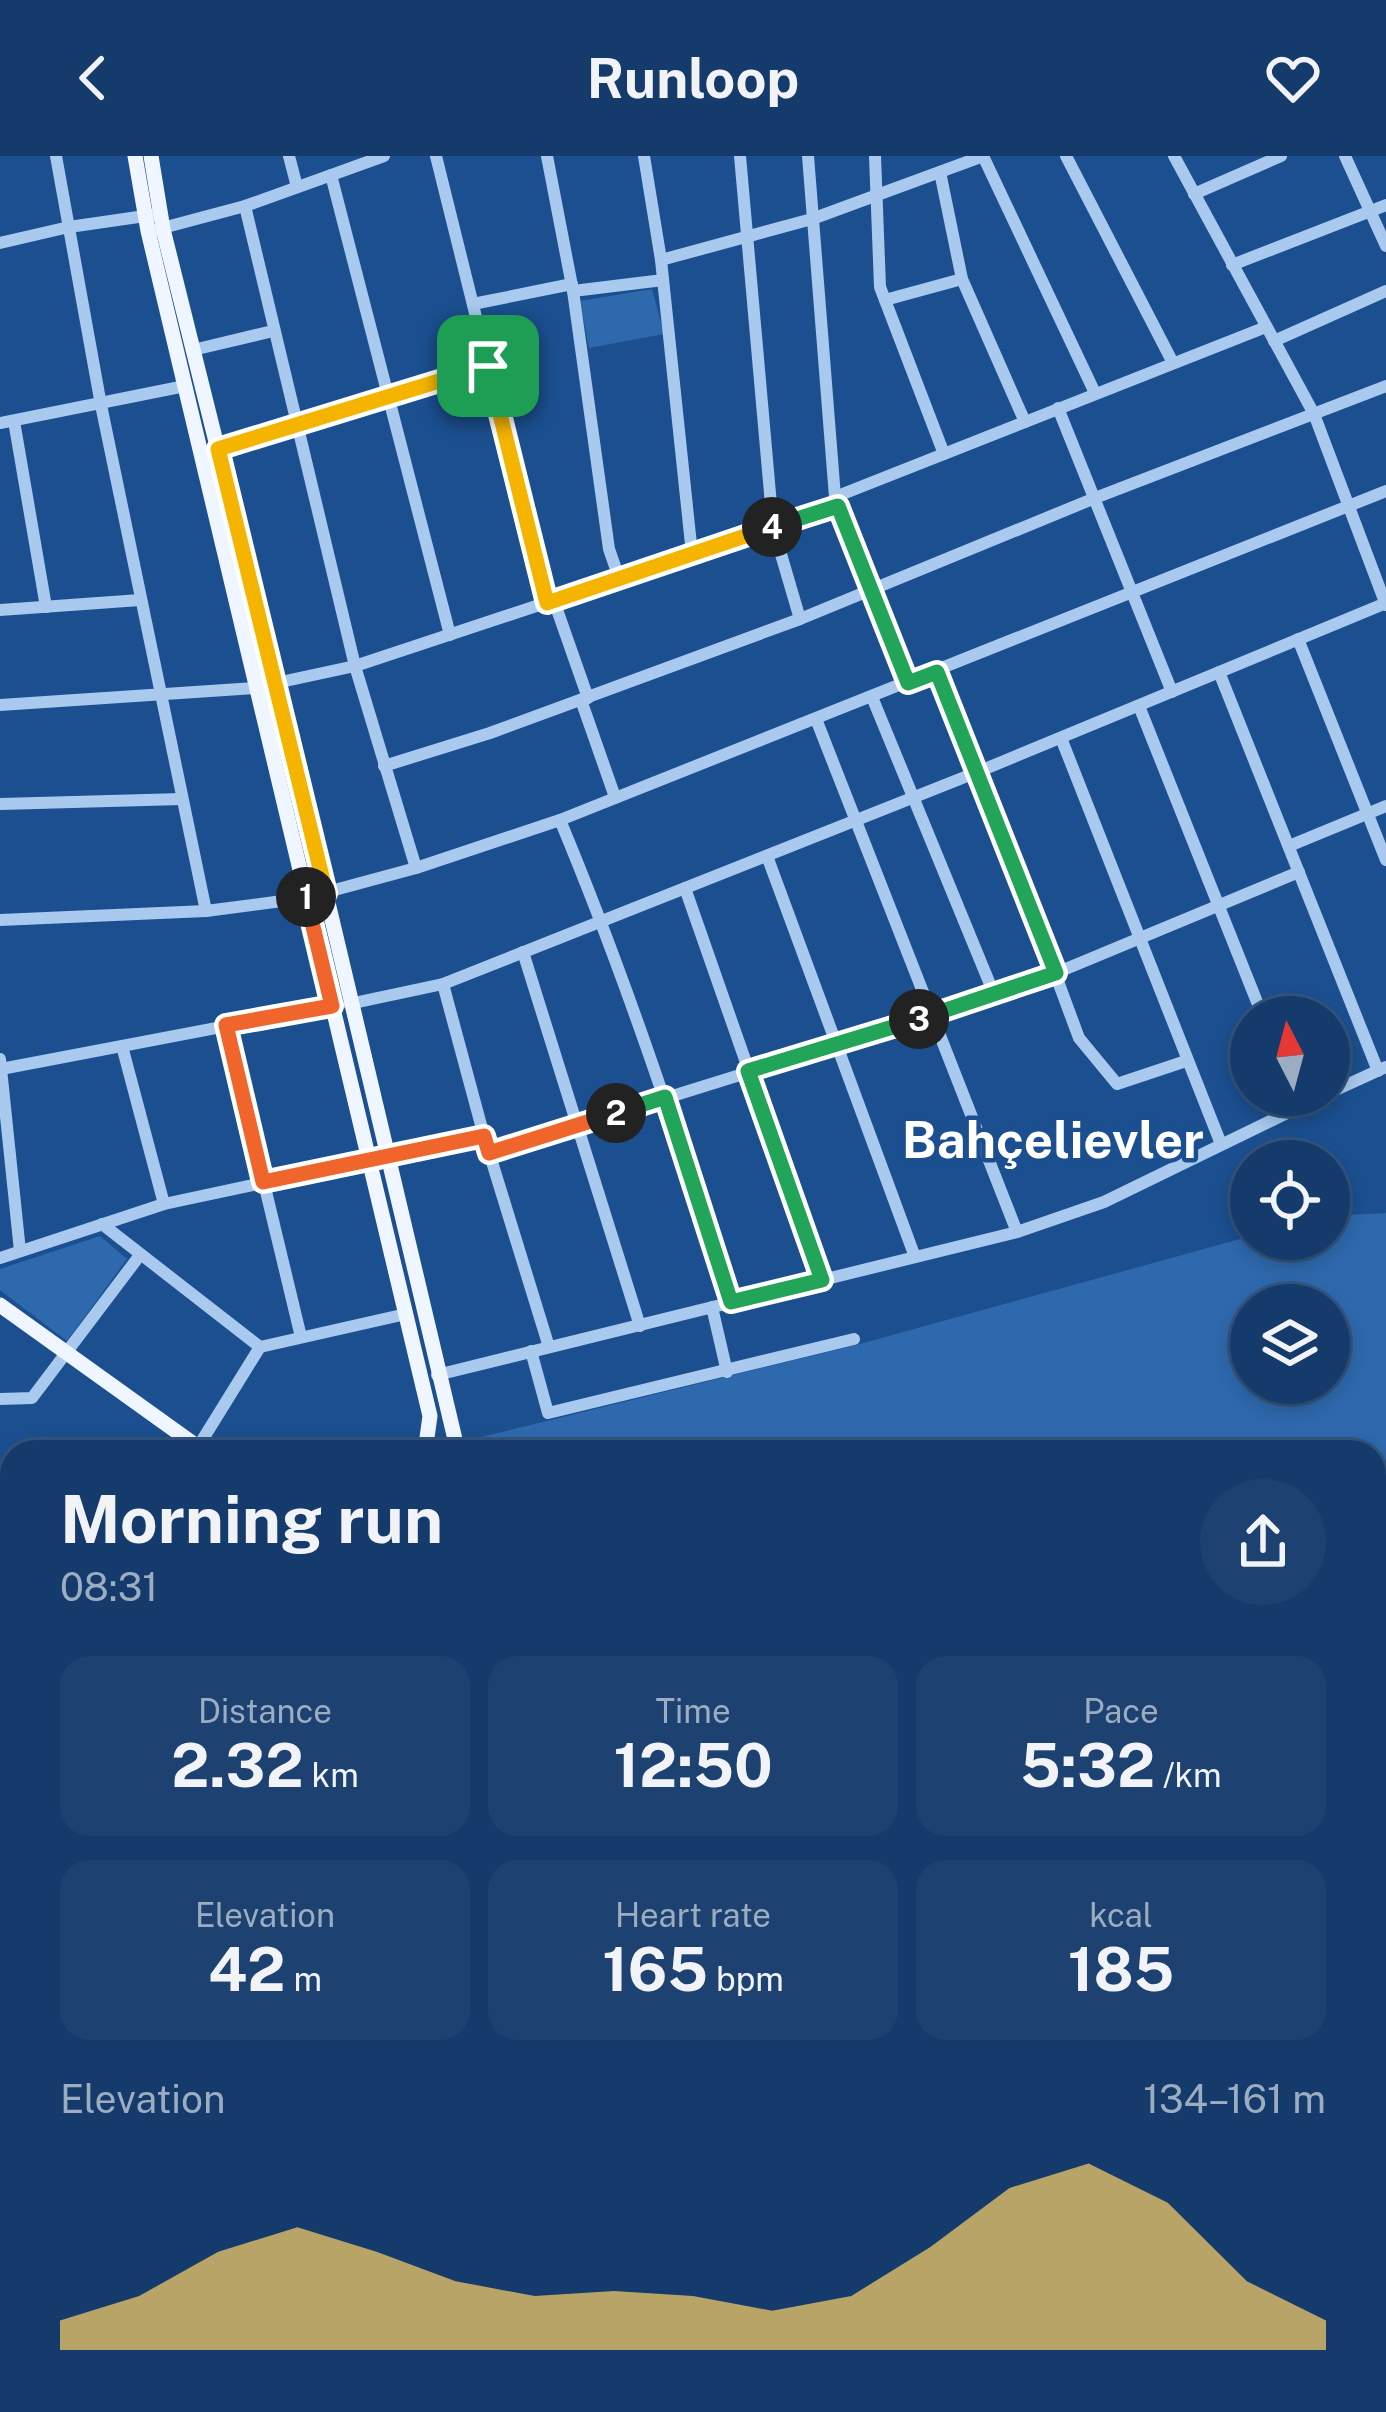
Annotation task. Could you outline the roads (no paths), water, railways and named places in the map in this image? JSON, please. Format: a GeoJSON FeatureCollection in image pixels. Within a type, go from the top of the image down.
{"type":"FeatureCollection","features":[{"type":"Feature","properties":{"kind":"main road"},"geometry":{"type":"LineString","coordinates":[[135,156],[193,350],[326,893],[370,1158],[430,1416],[427,1440]]}},
{"type":"Feature","properties":{"kind":"main road"},"geometry":{"type":"LineString","coordinates":[[151,156],[154,222],[184,386],[304,898],[388,1155],[455,1440]]}},
{"type":"Feature","properties":{"kind":"main road"},"geometry":{"type":"LineString","coordinates":[[0,1305],[188,1440]]}},
{"type":"Feature","properties":{"kind":"street"},"geometry":{"type":"LineString","coordinates":[[56,156],[101,405],[206,911]]}},
{"type":"Feature","properties":{"kind":"street"},"geometry":{"type":"LineString","coordinates":[[289,156],[297,187]]}},
{"type":"Feature","properties":{"kind":"street"},"geometry":{"type":"LineString","coordinates":[[0,243],[69,227],[154,222],[245,206],[384,156]]}},
{"type":"Feature","properties":{"kind":"street"},"geometry":{"type":"LineString","coordinates":[[436,156],[550,602],[615,797]]}},
{"type":"Feature","properties":{"kind":"street"},"geometry":{"type":"LineString","coordinates":[[548,156],[573,288],[609,549],[619,578]]}},
{"type":"Feature","properties":{"kind":"street"},"geometry":{"type":"LineString","coordinates":[[644,156],[661,260],[692,554]]}},
{"type":"Feature","properties":{"kind":"street"},"geometry":{"type":"LineString","coordinates":[[740,156],[773,527],[800,619]]}},
{"type":"Feature","properties":{"kind":"street"},"geometry":{"type":"LineString","coordinates":[[808,156],[836,501],[908,683]]}},
{"type":"Feature","properties":{"kind":"street"},"geometry":{"type":"LineString","coordinates":[[875,156],[880,287],[944,454]]}},
{"type":"Feature","properties":{"kind":"street"},"geometry":{"type":"LineString","coordinates":[[661,260],[812,219],[983,156],[1095,393]]}},
{"type":"Feature","properties":{"kind":"street"},"geometry":{"type":"LineString","coordinates":[[1066,156],[1172,361]]}},
{"type":"Feature","properties":{"kind":"street"},"geometry":{"type":"LineString","coordinates":[[1,1069],[443,984],[1386,604],[1314,414],[1174,156]]}},
{"type":"Feature","properties":{"kind":"street"},"geometry":{"type":"LineString","coordinates":[[1194,194],[1281,156]]}},
{"type":"Feature","properties":{"kind":"street"},"geometry":{"type":"LineString","coordinates":[[1346,156],[1386,246]]}},
{"type":"Feature","properties":{"kind":"street"},"geometry":{"type":"LineString","coordinates":[[940,172],[962,279],[1025,422]]}},
{"type":"Feature","properties":{"kind":"street"},"geometry":{"type":"LineString","coordinates":[[331,176],[450,635]]}},
{"type":"Feature","properties":{"kind":"street"},"geometry":{"type":"LineString","coordinates":[[1232,265],[1386,205]]}},
{"type":"Feature","properties":{"kind":"street"},"geometry":{"type":"LineString","coordinates":[[245,206],[355,665],[416,868]]}},
{"type":"Feature","properties":{"kind":"street"},"geometry":{"type":"LineString","coordinates":[[885,300],[962,279]]}},
{"type":"Feature","properties":{"kind":"street"},"geometry":{"type":"LineString","coordinates":[[473,304],[663,280]]}},
{"type":"Feature","properties":{"kind":"street"},"geometry":{"type":"LineString","coordinates":[[1274,341],[1386,291]]}},
{"type":"Feature","properties":{"kind":"street"},"geometry":{"type":"LineString","coordinates":[[276,683],[355,665],[773,527],[1172,361],[1266,327]]}},
{"type":"Feature","properties":{"kind":"street"},"geometry":{"type":"LineString","coordinates":[[193,350],[274,331]]}},
{"type":"Feature","properties":{"kind":"street"},"geometry":{"type":"LineString","coordinates":[[218,449],[488,366]]}},
{"type":"Feature","properties":{"kind":"street"},"geometry":{"type":"LineString","coordinates":[[46,607],[7,422],[184,386]]}},
{"type":"Feature","properties":{"kind":"street"},"geometry":{"type":"LineString","coordinates":[[384,766],[585,699],[800,619],[1386,386]]}},
{"type":"Feature","properties":{"kind":"street"},"geometry":{"type":"LineString","coordinates":[[1058,408],[1172,692]]}},
{"type":"Feature","properties":{"kind":"street"},"geometry":{"type":"LineString","coordinates":[[0,920],[206,911],[304,898],[416,868],[560,820],[1386,491]]}},
{"type":"Feature","properties":{"kind":"street"},"geometry":{"type":"LineString","coordinates":[[0,610],[140,600]]}},
{"type":"Feature","properties":{"kind":"street"},"geometry":{"type":"LineString","coordinates":[[1298,639],[1386,860]]}},
{"type":"Feature","properties":{"kind":"street"},"geometry":{"type":"LineString","coordinates":[[937,672],[980,771],[1079,1038],[1117,1084],[1186,1061]]}},
{"type":"Feature","properties":{"kind":"street"},"geometry":{"type":"LineString","coordinates":[[1219,672],[1382,1069],[1350,1083]]}},
{"type":"Feature","properties":{"kind":"street"},"geometry":{"type":"LineString","coordinates":[[0,705],[256,688]]}},
{"type":"Feature","properties":{"kind":"street"},"geometry":{"type":"LineString","coordinates":[[872,697],[994,994]]}},
{"type":"Feature","properties":{"kind":"street"},"geometry":{"type":"LineString","coordinates":[[1139,706],[1254,996]]}},
{"type":"Feature","properties":{"kind":"street"},"geometry":{"type":"LineString","coordinates":[[816,719],[1017,1232]]}},
{"type":"Feature","properties":{"kind":"street"},"geometry":{"type":"LineString","coordinates":[[1061,737],[1221,1144]]}},
{"type":"Feature","properties":{"kind":"street"},"geometry":{"type":"LineString","coordinates":[[0,804],[182,799]]}},
{"type":"Feature","properties":{"kind":"street"},"geometry":{"type":"LineString","coordinates":[[1289,846],[1386,806]]}},
{"type":"Feature","properties":{"kind":"street"},"geometry":{"type":"LineString","coordinates":[[560,820],[665,1097],[731,1302]]}},
{"type":"Feature","properties":{"kind":"street"},"geometry":{"type":"LineString","coordinates":[[767,856],[915,1257]]}},
{"type":"Feature","properties":{"kind":"street"},"geometry":{"type":"LineString","coordinates":[[489,1153],[1056,973],[1299,872]]}},
{"type":"Feature","properties":{"kind":"street"},"geometry":{"type":"LineString","coordinates":[[685,888],[822,1280]]}},
{"type":"Feature","properties":{"kind":"street"},"geometry":{"type":"LineString","coordinates":[[523,952],[640,1326]]}},
{"type":"Feature","properties":{"kind":"street"},"geometry":{"type":"LineString","coordinates":[[443,984],[549,1347]]}},
{"type":"Feature","properties":{"kind":"street"},"geometry":{"type":"LineString","coordinates":[[226,1025],[301,1337]]}},
{"type":"Feature","properties":{"kind":"street"},"geometry":{"type":"LineString","coordinates":[[122,1046],[164,1204]]}},
{"type":"Feature","properties":{"kind":"street"},"geometry":{"type":"LineString","coordinates":[[0,1059],[20,1251]]}},
{"type":"Feature","properties":{"kind":"street"},"geometry":{"type":"LineString","coordinates":[[437,1375],[1017,1232],[1104,1202],[1270,1116]]}},
{"type":"Feature","properties":{"kind":"street"},"geometry":{"type":"LineString","coordinates":[[0,1258],[164,1204],[484,1136]]}},
{"type":"Feature","properties":{"kind":"street"},"geometry":{"type":"LineString","coordinates":[[102,1224],[260,1347]]}},
{"type":"Feature","properties":{"kind":"street"},"geometry":{"type":"LineString","coordinates":[[0,1400],[32,1398],[140,1255]]}},
{"type":"Feature","properties":{"kind":"street"},"geometry":{"type":"LineString","coordinates":[[712,1307],[727,1372]]}},
{"type":"Feature","properties":{"kind":"street"},"geometry":{"type":"LineString","coordinates":[[206,1440],[260,1347],[406,1314]]}},
{"type":"Feature","properties":{"kind":"street"},"geometry":{"type":"LineString","coordinates":[[531,1352],[548,1413],[854,1339]]}},
{"type":"Feature","properties":{"kind":"district","name":"Bahçelievler"},"geometry":{"type":"Point","coordinates":[1053,1139]}}]}
